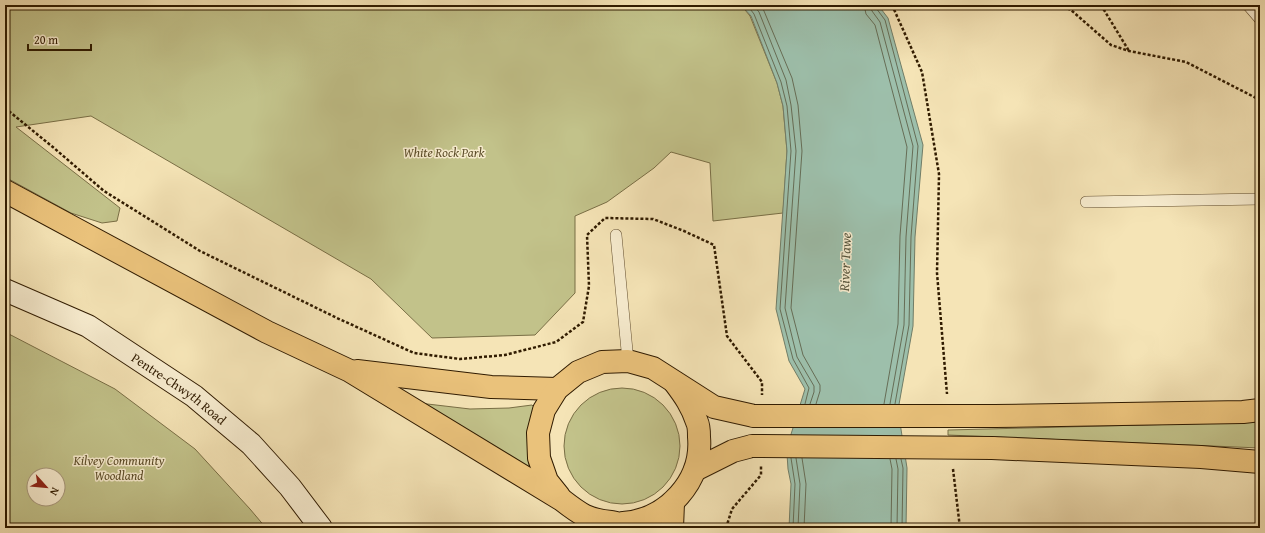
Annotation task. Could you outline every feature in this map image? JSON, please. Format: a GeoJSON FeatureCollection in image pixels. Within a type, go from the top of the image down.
{"type":"FeatureCollection","features":[{"type":"Feature","properties":{"kind":"main road"},"geometry":{"type":"LineString","coordinates":[[5,191],[267,332],[350,370],[562,500],[598,524],[623,523],[649,517],[673,503],[686,488],[695,470],[700,447],[698,423],[689,401],[675,382]]}},
{"type":"Feature","properties":{"kind":"main road","name":"Pentre-Chwyth Road"},"geometry":{"type":"LineString","coordinates":[[5,290],[88,326],[194,396],[251,444],[290,487],[321,528]]}},
{"type":"Feature","properties":{"kind":"main road"},"geometry":{"type":"LineString","coordinates":[[562,500],[547,481],[539,458],[538,433],[544,410],[558,389],[578,372],[602,362],[628,361],[653,368],[714,407],[754,416],[995,416],[1242,412],[1260,410]]}},
{"type":"Feature","properties":{"kind":"main road"},"geometry":{"type":"LineString","coordinates":[[350,370],[490,387],[558,389]]}},
{"type":"Feature","properties":{"kind":"main road"},"geometry":{"type":"LineString","coordinates":[[695,470],[733,451],[752,446],[992,448],[1254,460]]}},
{"type":"Feature","properties":{"kind":"main road"},"geometry":{"type":"LineString","coordinates":[[672,528],[673,503]]}},
{"type":"Feature","properties":{"kind":"lane"},"geometry":{"type":"LineString","coordinates":[[1248,5],[1260,19]]}},
{"type":"Feature","properties":{"kind":"lane"},"geometry":{"type":"LineString","coordinates":[[1086,202],[1260,199]]}},
{"type":"Feature","properties":{"kind":"lane"},"geometry":{"type":"LineString","coordinates":[[616,235],[628,361]]}},
{"type":"Feature","properties":{"kind":"path"},"geometry":{"type":"LineString","coordinates":[[892,5],[922,72],[939,174],[937,273],[947,400]]}},
{"type":"Feature","properties":{"kind":"path"},"geometry":{"type":"LineString","coordinates":[[1058,5],[1071,10],[1111,45],[1129,51],[1186,62],[1260,100]]}},
{"type":"Feature","properties":{"kind":"path"},"geometry":{"type":"LineString","coordinates":[[1101,5],[1129,51]]}},
{"type":"Feature","properties":{"kind":"path"},"geometry":{"type":"LineString","coordinates":[[5,108],[104,191],[200,251],[337,318],[414,353],[460,359],[505,355],[556,342],[583,322],[588,286],[587,235],[605,218],[653,219],[684,231],[714,246],[727,336],[762,382]]}},
{"type":"Feature","properties":{"kind":"path"},"geometry":{"type":"LineString","coordinates":[[953,463],[960,528]]}},
{"type":"Feature","properties":{"kind":"path"},"geometry":{"type":"LineString","coordinates":[[726,528],[732,509],[761,475]]}},
{"type":"Feature","properties":{"kind":"green space","name":"White Rock Park"},"geometry":{"type":"Polygon","coordinates":[[[5,5],[741,5],[750,16],[777,83],[783,106],[787,151],[783,213],[713,221],[710,163],[671,152],[654,168],[607,202],[575,216],[575,293],[535,335],[432,338],[371,279],[91,116],[16,127],[120,208],[117,221],[102,223],[71,213],[5,177],[5,5]]]}},
{"type":"Feature","properties":{"kind":"green space","name":"Kilvey Community Woodland"},"geometry":{"type":"Polygon","coordinates":[[[5,332],[115,389],[195,449],[266,528],[5,528],[5,332]]]}},
{"type":"Feature","properties":{"kind":"green space"},"geometry":{"type":"Polygon","coordinates":[[[622,388],[644,392],[654,397],[663,405],[671,414],[676,424],[680,446],[676,468],[671,478],[663,487],[654,495],[644,500],[622,504],[600,500],[590,495],[581,487],[573,478],[568,468],[564,446],[568,424],[573,414],[581,405],[590,397],[600,392],[622,388]]]}},
{"type":"Feature","properties":{"kind":"green space"},"geometry":{"type":"Polygon","coordinates":[[[419,403],[470,409],[509,408],[532,405],[534,407],[529,434],[529,474],[419,403]]]}},
{"type":"Feature","properties":{"kind":"green space"},"geometry":{"type":"Polygon","coordinates":[[[1260,422],[1260,448],[948,435],[948,430],[1260,422]]]}},
{"type":"Feature","properties":{"kind":"water","name":"River Tawe"},"geometry":{"type":"Polygon","coordinates":[[[741,5],[878,5],[888,18],[923,145],[915,237],[913,326],[898,410],[907,468],[906,528],[789,528],[791,484],[788,469],[788,444],[805,389],[789,361],[776,309],[787,151],[783,106],[777,83],[751,16],[741,5]]]}}]}
